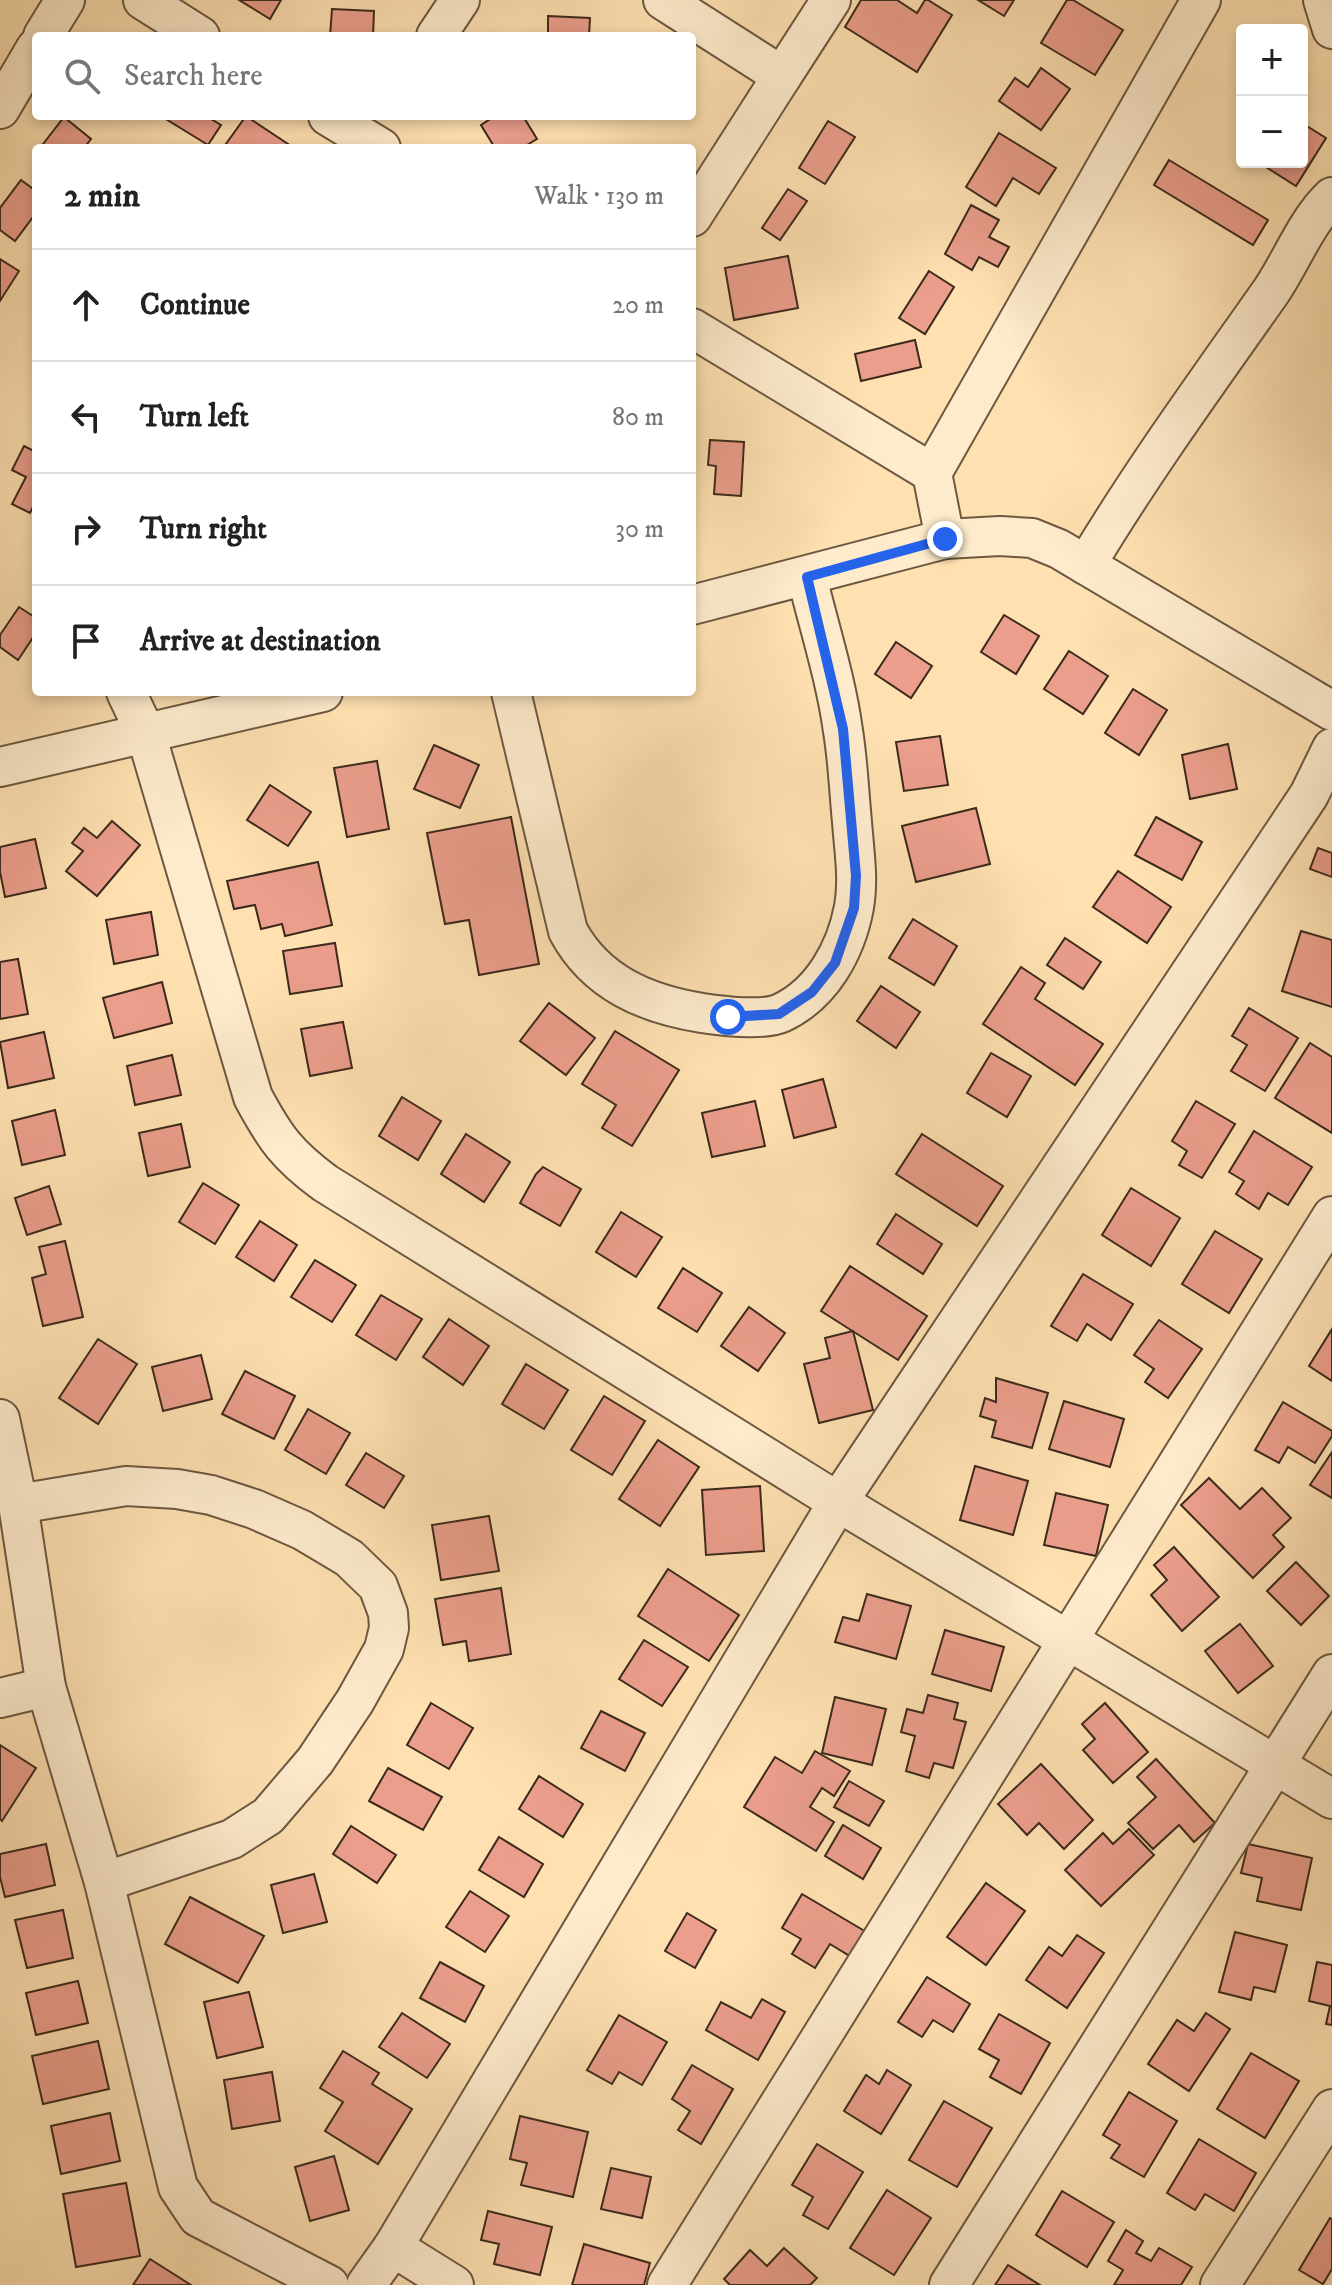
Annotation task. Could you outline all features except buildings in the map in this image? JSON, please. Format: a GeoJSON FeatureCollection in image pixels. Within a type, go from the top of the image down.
{"type":"FeatureCollection","features":[{"type":"Feature","properties":{"kind":"street"},"geometry":{"type":"LineString","coordinates":[[45,32],[65,0]]}},
{"type":"Feature","properties":{"kind":"street"},"geometry":{"type":"LineString","coordinates":[[143,0],[194,32]]}},
{"type":"Feature","properties":{"kind":"street"},"geometry":{"type":"LineString","coordinates":[[439,32],[460,0]]}},
{"type":"Feature","properties":{"kind":"street"},"geometry":{"type":"LineString","coordinates":[[663,0],[782,76]]}},
{"type":"Feature","properties":{"kind":"street"},"geometry":{"type":"LineString","coordinates":[[696,211],[831,0]]}},
{"type":"Feature","properties":{"kind":"street"},"geometry":{"type":"LineString","coordinates":[[945,539],[932,473],[1201,0]]}},
{"type":"Feature","properties":{"kind":"street"},"geometry":{"type":"LineString","coordinates":[[1323,0],[1332,29]]}},
{"type":"Feature","properties":{"kind":"street"},"geometry":{"type":"LineString","coordinates":[[0,109],[32,55]]}},
{"type":"Feature","properties":{"kind":"street"},"geometry":{"type":"LineString","coordinates":[[338,120],[377,135]]}},
{"type":"Feature","properties":{"kind":"street"},"geometry":{"type":"LineString","coordinates":[[1086,565],[1127,496],[1282,274],[1322,207],[1332,197]]}},
{"type":"Feature","properties":{"kind":"street"},"geometry":{"type":"LineString","coordinates":[[696,330],[932,473]]}},
{"type":"Feature","properties":{"kind":"street"},"geometry":{"type":"LineString","coordinates":[[696,604],[945,539],[1032,538],[1059,549],[1332,711]]}},
{"type":"Feature","properties":{"kind":"street"},"geometry":{"type":"LineString","coordinates":[[512,696],[568,931],[580,953],[604,977],[634,993],[675,1008],[728,1017],[779,1014],[812,992],[835,963],[854,908],[856,876],[843,729],[807,577]]}},
{"type":"Feature","properties":{"kind":"street"},"geometry":{"type":"LineString","coordinates":[[128,696],[146,734],[253,1097],[275,1138],[297,1162],[325,1183],[838,1502],[1332,1799]]}},
{"type":"Feature","properties":{"kind":"street"},"geometry":{"type":"LineString","coordinates":[[0,767],[306,696]]}},
{"type":"Feature","properties":{"kind":"street"},"geometry":{"type":"LineString","coordinates":[[366,2285],[393,2247],[838,1502],[1301,808],[1332,748]]}},
{"type":"Feature","properties":{"kind":"street"},"geometry":{"type":"LineString","coordinates":[[667,2285],[1332,1216]]}},
{"type":"Feature","properties":{"kind":"street"},"geometry":{"type":"LineString","coordinates":[[0,1419],[18,1504],[46,1687],[104,1882],[178,2187],[198,2217],[329,2285]]}},
{"type":"Feature","properties":{"kind":"street"},"geometry":{"type":"LineString","coordinates":[[18,1504],[126,1486],[211,1495],[302,1530],[349,1558],[378,1586],[388,1613],[389,1628],[384,1649],[355,1701],[315,1761],[268,1816],[232,1839],[104,1882]]}},
{"type":"Feature","properties":{"kind":"street"},"geometry":{"type":"LineString","coordinates":[[949,2285],[1332,1674]]}},
{"type":"Feature","properties":{"kind":"street"},"geometry":{"type":"LineString","coordinates":[[0,1698],[46,1687]]}},
{"type":"Feature","properties":{"kind":"street"},"geometry":{"type":"LineString","coordinates":[[1220,2285],[1332,2109]]}},
{"type":"Feature","properties":{"kind":"street"},"geometry":{"type":"LineString","coordinates":[[393,2247],[454,2285]]}},
{"type":"Feature","properties":{"kind":"route"},"geometry":{"type":"LineString","coordinates":[[728,1017],[779,1014],[812,992],[835,963],[854,908],[856,876],[843,729],[807,577],[945,539]]}}]}
